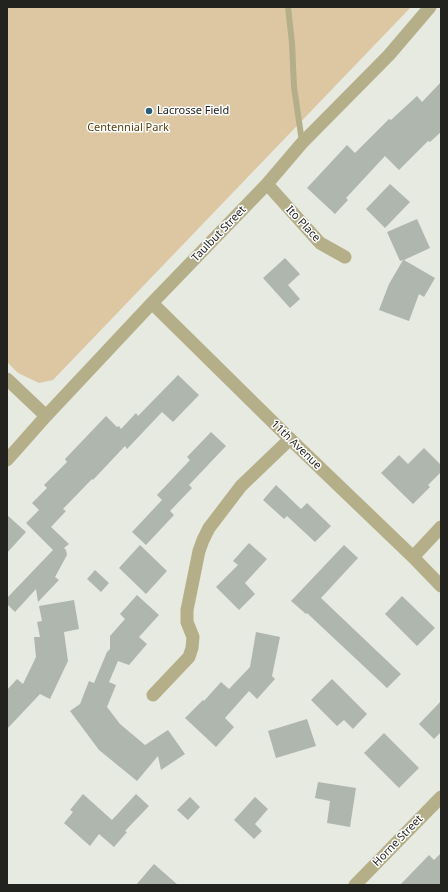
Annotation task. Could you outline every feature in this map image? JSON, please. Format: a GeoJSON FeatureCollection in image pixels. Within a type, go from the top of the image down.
{"type":"FeatureCollection","features":[{"type":"Feature","properties":{"kind":"street","name":"Taulbut Street"},"geometry":{"type":"LineString","coordinates":[[7,460],[46,416],[152,303],[267,184],[302,143],[389,55],[430,7]]}},
{"type":"Feature","properties":{"kind":"street","name":"Ito Place"},"geometry":{"type":"LineString","coordinates":[[267,184],[320,243],[345,257]]}},
{"type":"Feature","properties":{"kind":"street","name":"11th Avenue"},"geometry":{"type":"LineString","coordinates":[[152,303],[441,586]]}},
{"type":"Feature","properties":{"kind":"street"},"geometry":{"type":"LineString","coordinates":[[7,380],[46,416]]}},
{"type":"Feature","properties":{"kind":"street"},"geometry":{"type":"LineString","coordinates":[[153,695],[189,657],[191,652],[192,638],[187,610],[200,551],[203,540],[209,528],[241,486],[290,439]]}},
{"type":"Feature","properties":{"kind":"street"},"geometry":{"type":"LineString","coordinates":[[413,557],[441,527]]}},
{"type":"Feature","properties":{"kind":"street","name":"Horne Street"},"geometry":{"type":"LineString","coordinates":[[355,885],[441,796]]}},
{"type":"Feature","properties":{"kind":"lane"},"geometry":{"type":"LineString","coordinates":[[288,7],[292,43],[294,87],[302,143]]}},
{"type":"Feature","properties":{"kind":"green space","name":"Centennial Park"},"geometry":{"type":"Polygon","coordinates":[[[7,7],[411,7],[53,380],[39,383],[18,373],[7,362],[7,7]]]}},
{"type":"Feature","properties":{"kind":"building"},"geometry":{"type":"Polygon","coordinates":[[[441,82],[441,132],[430,142],[428,141],[399,170],[385,156],[346,198],[348,200],[335,214],[307,188],[347,145],[355,153],[389,119],[391,120],[417,96],[422,102],[441,82]]]}},
{"type":"Feature","properties":{"kind":"building"},"geometry":{"type":"Polygon","coordinates":[[[390,184],[410,202],[385,228],[366,209],[390,184]]]}},
{"type":"Feature","properties":{"kind":"building"},"geometry":{"type":"Polygon","coordinates":[[[417,219],[430,248],[404,260],[435,278],[424,297],[419,294],[409,321],[379,310],[389,284],[403,260],[400,261],[387,232],[417,219]]]}},
{"type":"Feature","properties":{"kind":"building"},"geometry":{"type":"Polygon","coordinates":[[[285,258],[300,274],[288,285],[300,299],[290,308],[263,278],[285,258]]]}},
{"type":"Feature","properties":{"kind":"building"},"geometry":{"type":"Polygon","coordinates":[[[178,375],[199,395],[173,422],[162,412],[127,449],[125,446],[63,509],[66,511],[51,527],[69,544],[64,548],[67,555],[55,577],[59,580],[38,602],[36,589],[15,612],[7,604],[7,598],[53,550],[26,523],[39,510],[32,503],[47,488],[44,485],[67,462],[65,459],[106,416],[121,429],[136,413],[138,416],[178,375]]]}},
{"type":"Feature","properties":{"kind":"building"},"geometry":{"type":"Polygon","coordinates":[[[211,432],[226,446],[189,485],[192,488],[170,511],[174,515],[146,545],[132,532],[162,500],[157,495],[190,460],[187,457],[211,432]]]}},
{"type":"Feature","properties":{"kind":"building"},"geometry":{"type":"Polygon","coordinates":[[[424,448],[441,465],[441,472],[428,485],[430,487],[413,504],[381,473],[399,455],[408,464],[424,448]]]}},
{"type":"Feature","properties":{"kind":"building"},"geometry":{"type":"Polygon","coordinates":[[[276,485],[301,509],[307,503],[331,526],[315,542],[287,516],[284,519],[263,500],[276,485]]]}},
{"type":"Feature","properties":{"kind":"building"},"geometry":{"type":"Polygon","coordinates":[[[7,515],[26,532],[7,553],[7,515]]]}},
{"type":"Feature","properties":{"kind":"building"},"geometry":{"type":"Polygon","coordinates":[[[249,543],[267,559],[245,583],[255,594],[239,610],[216,587],[238,565],[233,561],[249,543]]]}},
{"type":"Feature","properties":{"kind":"building"},"geometry":{"type":"Polygon","coordinates":[[[140,545],[167,571],[146,594],[119,568],[140,545]]]}},
{"type":"Feature","properties":{"kind":"building"},"geometry":{"type":"Polygon","coordinates":[[[344,545],[358,558],[321,598],[401,674],[387,688],[307,613],[306,614],[291,601],[344,545]]]}},
{"type":"Feature","properties":{"kind":"building"},"geometry":{"type":"Polygon","coordinates":[[[95,570],[109,583],[101,592],[87,579],[95,570]]]}},
{"type":"Feature","properties":{"kind":"building"},"geometry":{"type":"Polygon","coordinates":[[[137,595],[159,615],[139,637],[147,644],[129,665],[118,661],[109,682],[116,685],[107,707],[120,724],[145,745],[168,730],[185,754],[161,770],[158,756],[137,781],[99,750],[70,711],[80,704],[89,681],[94,683],[107,652],[110,649],[110,636],[125,619],[120,614],[137,595]]]}},
{"type":"Feature","properties":{"kind":"building"},"geometry":{"type":"Polygon","coordinates":[[[402,596],[435,628],[417,646],[385,614],[402,596]]]}},
{"type":"Feature","properties":{"kind":"building"},"geometry":{"type":"Polygon","coordinates":[[[74,600],[79,629],[64,632],[68,661],[50,699],[40,694],[7,729],[7,690],[17,679],[23,684],[36,657],[34,637],[40,637],[37,622],[42,621],[39,606],[74,600]]]}},
{"type":"Feature","properties":{"kind":"building"},"geometry":{"type":"Polygon","coordinates":[[[256,632],[280,637],[272,676],[275,679],[257,699],[249,691],[225,718],[234,727],[216,747],[185,718],[203,700],[204,701],[221,682],[229,689],[250,667],[256,632]]]}},
{"type":"Feature","properties":{"kind":"building"},"geometry":{"type":"Polygon","coordinates":[[[332,679],[367,714],[353,729],[344,720],[337,726],[311,700],[332,679]]]}},
{"type":"Feature","properties":{"kind":"building"},"geometry":{"type":"Polygon","coordinates":[[[441,701],[441,732],[434,739],[419,724],[441,701]]]}},
{"type":"Feature","properties":{"kind":"building"},"geometry":{"type":"Polygon","coordinates":[[[307,719],[316,746],[276,758],[268,731],[307,719]]]}},
{"type":"Feature","properties":{"kind":"building"},"geometry":{"type":"Polygon","coordinates":[[[384,733],[419,768],[399,788],[364,753],[384,733]]]}},
{"type":"Feature","properties":{"kind":"building"},"geometry":{"type":"Polygon","coordinates":[[[318,782],[356,788],[350,827],[327,823],[330,801],[315,798],[318,782]]]}},
{"type":"Feature","properties":{"kind":"building"},"geometry":{"type":"Polygon","coordinates":[[[83,794],[112,820],[136,794],[149,806],[125,831],[127,832],[114,847],[99,834],[90,846],[64,823],[73,812],[70,810],[83,794]]]}},
{"type":"Feature","properties":{"kind":"building"},"geometry":{"type":"Polygon","coordinates":[[[190,797],[200,807],[188,820],[177,810],[190,797]]]}},
{"type":"Feature","properties":{"kind":"building"},"geometry":{"type":"Polygon","coordinates":[[[255,797],[268,809],[255,824],[262,831],[254,839],[234,820],[255,797]]]}},
{"type":"Feature","properties":{"kind":"building"},"geometry":{"type":"Polygon","coordinates":[[[441,853],[441,885],[400,885],[429,855],[434,860],[441,853]]]}},
{"type":"Feature","properties":{"kind":"building"},"geometry":{"type":"Polygon","coordinates":[[[154,864],[178,885],[136,885],[154,864]]]}},
{"type":"Feature","properties":{"kind":"place","name":"Lacrosse Field"},"geometry":{"type":"Point","coordinates":[149,111]}}]}
